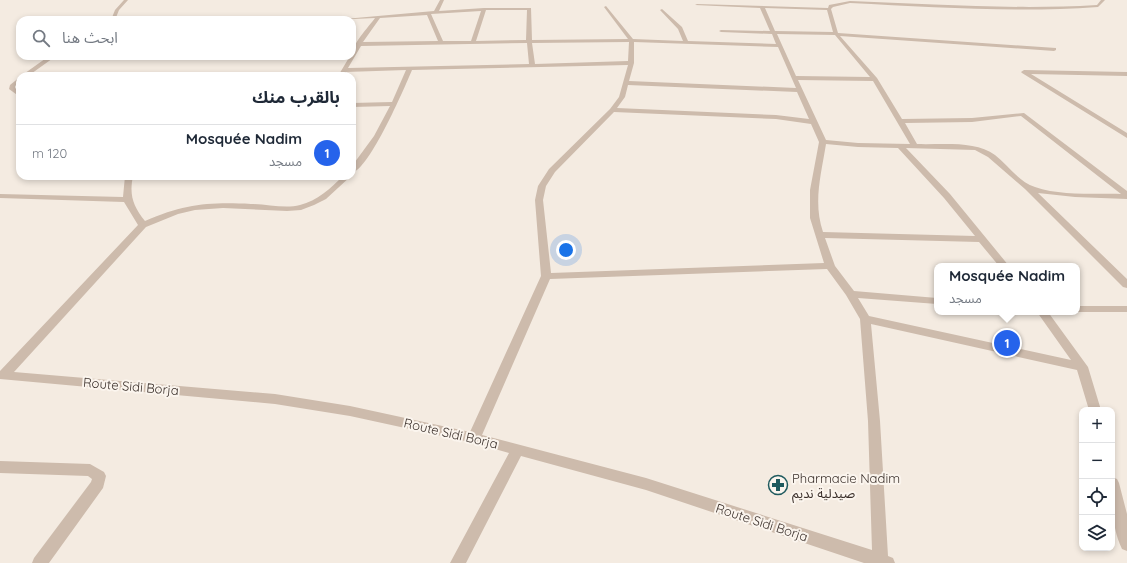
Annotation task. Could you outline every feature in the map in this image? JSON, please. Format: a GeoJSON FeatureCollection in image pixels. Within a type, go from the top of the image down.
{"type":"FeatureCollection","features":[{"type":"Feature","properties":{"kind":"street"},"geometry":{"type":"LineString","coordinates":[[115,16],[117,10],[126,0]]}},
{"type":"Feature","properties":{"kind":"street"},"geometry":{"type":"LineString","coordinates":[[436,12],[442,0]]}},
{"type":"Feature","properties":{"kind":"street"},"geometry":{"type":"LineString","coordinates":[[697,5],[829,9],[838,3],[850,2],[998,8],[1074,8],[1098,6],[1104,0]]}},
{"type":"Feature","properties":{"kind":"street"},"geometry":{"type":"LineString","coordinates":[[474,438],[546,276],[539,200],[542,186],[552,171],[612,110],[622,97],[631,63],[632,40],[606,7]]}},
{"type":"Feature","properties":{"kind":"street"},"geometry":{"type":"LineString","coordinates":[[762,7],[823,142],[814,190],[814,218],[830,266],[851,294],[865,319],[884,562]]}},
{"type":"Feature","properties":{"kind":"street"},"geometry":{"type":"LineString","coordinates":[[472,42],[484,9]]}},
{"type":"Feature","properties":{"kind":"street"},"geometry":{"type":"LineString","coordinates":[[356,19],[484,9],[529,10],[529,41],[532,65]]}},
{"type":"Feature","properties":{"kind":"street"},"geometry":{"type":"LineString","coordinates":[[829,9],[836,34],[875,79],[915,146]]}},
{"type":"Feature","properties":{"kind":"street"},"geometry":{"type":"LineString","coordinates":[[662,10],[680,28],[686,42]]}},
{"type":"Feature","properties":{"kind":"street"},"geometry":{"type":"LineString","coordinates":[[428,12],[441,43]]}},
{"type":"Feature","properties":{"kind":"street"},"geometry":{"type":"LineString","coordinates":[[356,50],[378,17]]}},
{"type":"Feature","properties":{"kind":"street"},"geometry":{"type":"LineString","coordinates":[[721,31],[836,34],[1054,49]]}},
{"type":"Feature","properties":{"kind":"street"},"geometry":{"type":"LineString","coordinates":[[359,44],[632,40],[780,46]]}},
{"type":"Feature","properties":{"kind":"street"},"geometry":{"type":"LineString","coordinates":[[30,72],[47,60]]}},
{"type":"Feature","properties":{"kind":"street"},"geometry":{"type":"LineString","coordinates":[[345,70],[350,60]]}},
{"type":"Feature","properties":{"kind":"street"},"geometry":{"type":"LineString","coordinates":[[345,70],[631,63]]}},
{"type":"Feature","properties":{"kind":"street"},"geometry":{"type":"LineString","coordinates":[[356,166],[378,134],[394,104],[410,68]]}},
{"type":"Feature","properties":{"kind":"street"},"geometry":{"type":"LineString","coordinates":[[1127,74],[1024,72],[1127,136]]}},
{"type":"Feature","properties":{"kind":"street"},"geometry":{"type":"LineString","coordinates":[[795,78],[875,79]]}},
{"type":"Feature","properties":{"kind":"street"},"geometry":{"type":"LineString","coordinates":[[16,82],[12,86],[12,89],[16,92]]}},
{"type":"Feature","properties":{"kind":"street"},"geometry":{"type":"LineString","coordinates":[[626,83],[800,90]]}},
{"type":"Feature","properties":{"kind":"street"},"geometry":{"type":"LineString","coordinates":[[356,105],[394,104]]}},
{"type":"Feature","properties":{"kind":"street"},"geometry":{"type":"LineString","coordinates":[[612,110],[776,117],[814,122]]}},
{"type":"Feature","properties":{"kind":"street"},"geometry":{"type":"LineString","coordinates":[[900,121],[972,120],[1022,114],[1127,196]]}},
{"type":"Feature","properties":{"kind":"street"},"geometry":{"type":"LineString","coordinates":[[823,142],[900,146],[966,147],[980,149],[992,156],[1028,188],[1127,285]]}},
{"type":"Feature","properties":{"kind":"street"},"geometry":{"type":"LineString","coordinates":[[900,146],[946,196],[1002,263]]}},
{"type":"Feature","properties":{"kind":"street"},"geometry":{"type":"LineString","coordinates":[[127,180],[125,189],[127,200],[143,225]]}},
{"type":"Feature","properties":{"kind":"street"},"geometry":{"type":"LineString","coordinates":[[2,375],[143,225],[171,213],[196,207],[304,207],[334,189],[343,180]]}},
{"type":"Feature","properties":{"kind":"street"},"geometry":{"type":"LineString","coordinates":[[1028,188],[1049,193],[1127,196]]}},
{"type":"Feature","properties":{"kind":"street"},"geometry":{"type":"LineString","coordinates":[[0,196],[127,200]]}},
{"type":"Feature","properties":{"kind":"street"},"geometry":{"type":"LineString","coordinates":[[820,235],[982,239]]}},
{"type":"Feature","properties":{"kind":"street"},"geometry":{"type":"LineString","coordinates":[[546,276],[830,266]]}},
{"type":"Feature","properties":{"kind":"street"},"geometry":{"type":"LineString","coordinates":[[851,294],[934,300]]}},
{"type":"Feature","properties":{"kind":"street"},"geometry":{"type":"LineString","coordinates":[[1080,309],[1127,309]]}},
{"type":"Feature","properties":{"kind":"street"},"geometry":{"type":"LineString","coordinates":[[1044,315],[1082,367],[1094,407]]}},
{"type":"Feature","properties":{"kind":"street"},"geometry":{"type":"LineString","coordinates":[[865,319],[1082,367]]}},
{"type":"Feature","properties":{"kind":"street","name":"Route Sidi Borja"},"geometry":{"type":"LineString","coordinates":[[2,375],[275,399],[350,411],[474,438],[646,484],[884,562]]}},
{"type":"Feature","properties":{"kind":"street"},"geometry":{"type":"LineString","coordinates":[[458,563],[517,450]]}},
{"type":"Feature","properties":{"kind":"street"},"geometry":{"type":"LineString","coordinates":[[0,467],[90,470],[99,476],[98,484],[40,563]]}},
{"type":"Feature","properties":{"kind":"street"},"geometry":{"type":"LineString","coordinates":[[1115,495],[1127,544]]}},
{"type":"Feature","properties":{"kind":"place","name":"Mosquée Nadim"},"geometry":{"type":"Point","coordinates":[1007,343]}},
{"type":"Feature","properties":{"kind":"place","name":"Pharmacie Nadim صيدلية نديم"},"geometry":{"type":"Point","coordinates":[778,485]}}]}
